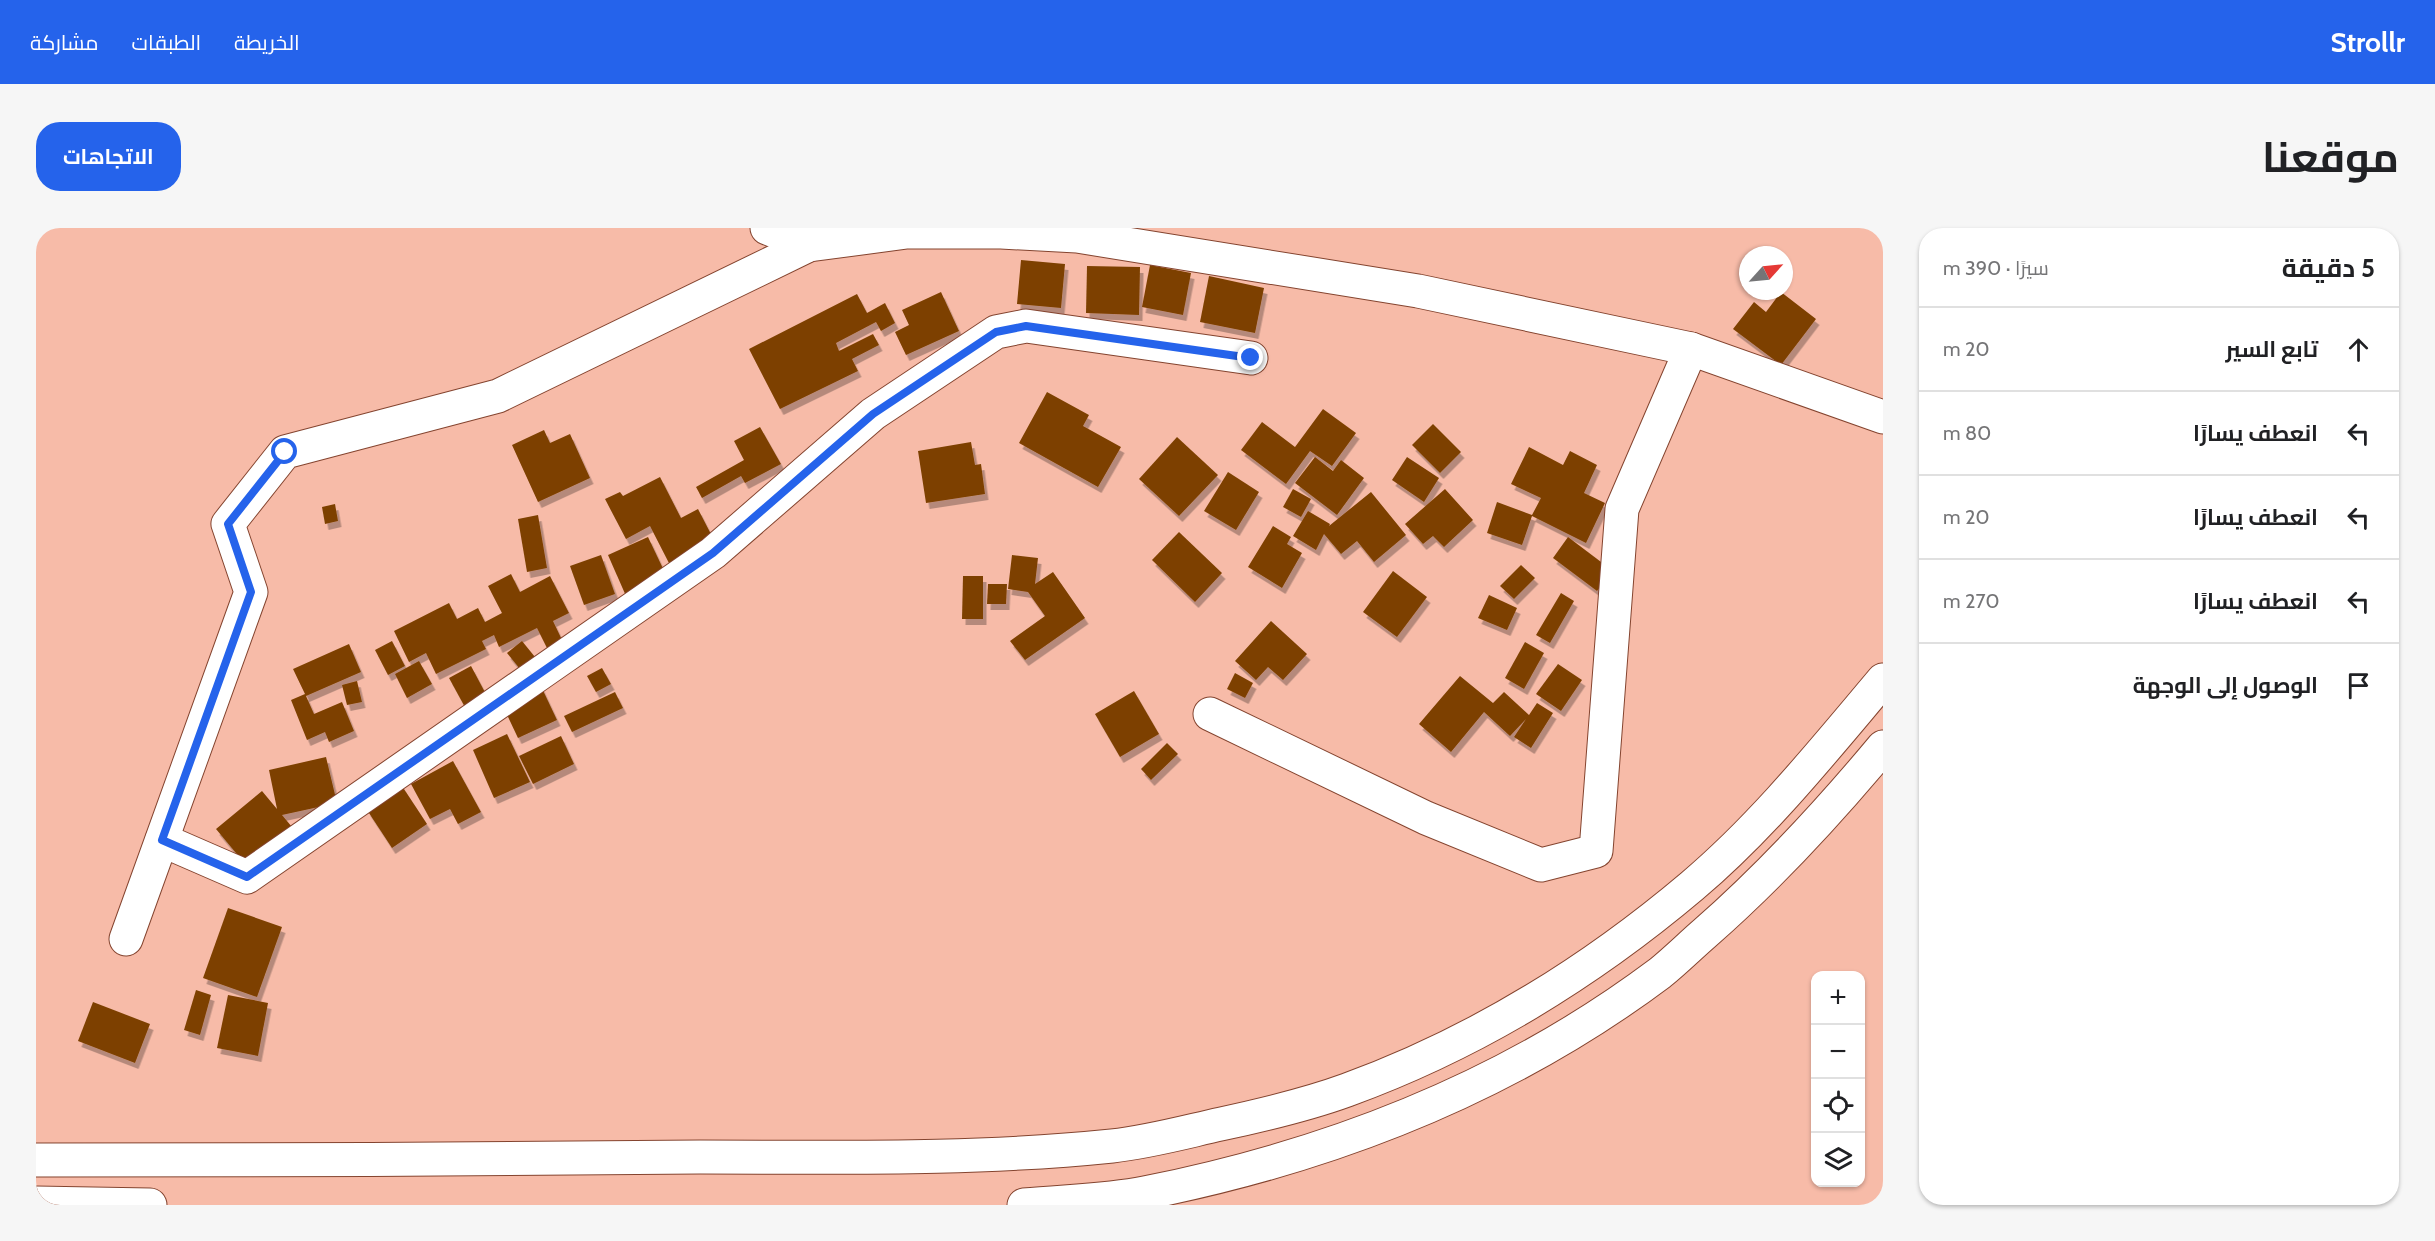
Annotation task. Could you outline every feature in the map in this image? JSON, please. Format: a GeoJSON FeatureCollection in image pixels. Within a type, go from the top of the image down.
{"type":"FeatureCollection","features":[{"type":"Feature","properties":{"kind":"main road"},"geometry":{"type":"LineString","coordinates":[[766,228],[809,245]]}},
{"type":"Feature","properties":{"kind":"main road"},"geometry":{"type":"LineString","coordinates":[[126,939],[251,592],[228,524],[285,452],[498,396],[809,245],[907,232],[1001,232],[1077,236],[1418,291],[1690,350],[1883,417]]}},
{"type":"Feature","properties":{"kind":"main road"},"geometry":{"type":"LineString","coordinates":[[162,840],[247,877],[713,553],[873,414],[996,332],[1026,326],[1251,358]]}},
{"type":"Feature","properties":{"kind":"main road"},"geometry":{"type":"LineString","coordinates":[[1210,714],[1426,818],[1541,865],[1596,851],[1622,509],[1690,350]]}},
{"type":"Feature","properties":{"kind":"main road"},"geometry":{"type":"LineString","coordinates":[[36,1160],[694,1158],[1013,1154],[1118,1145],[1271,1113],[1344,1091],[1409,1066],[1460,1042],[1541,996],[1612,949],[1694,884],[1767,814],[1883,680]]}},
{"type":"Feature","properties":{"kind":"main road"},"geometry":{"type":"LineString","coordinates":[[1024,1205],[1142,1194],[1266,1165],[1377,1129],[1480,1084],[1584,1025],[1661,972],[1748,895],[1836,804],[1883,747]]}},
{"type":"Feature","properties":{"kind":"main road"},"geometry":{"type":"LineString","coordinates":[[36,1203],[150,1205]]}},
{"type":"Feature","properties":{"kind":"building"},"geometry":{"type":"Polygon","coordinates":[[[1021,260],[1065,264],[1061,308],[1017,304],[1021,260]]]}},
{"type":"Feature","properties":{"kind":"building"},"geometry":{"type":"Polygon","coordinates":[[[1150,265],[1191,273],[1183,315],[1142,307],[1150,265]]]}},
{"type":"Feature","properties":{"kind":"building"},"geometry":{"type":"Polygon","coordinates":[[[1087,266],[1140,267],[1139,315],[1086,313],[1087,266]]]}},
{"type":"Feature","properties":{"kind":"building"},"geometry":{"type":"Polygon","coordinates":[[[1209,276],[1264,288],[1255,333],[1200,322],[1209,276]]]}},
{"type":"Feature","properties":{"kind":"building"},"geometry":{"type":"Polygon","coordinates":[[[941,292],[959,331],[906,355],[895,332],[909,325],[902,310],[941,292]]]}},
{"type":"Feature","properties":{"kind":"building"},"geometry":{"type":"Polygon","coordinates":[[[857,294],[867,313],[885,303],[895,323],[881,331],[876,322],[836,343],[839,351],[873,334],[879,345],[852,359],[858,371],[780,409],[749,349],[857,294]]]}},
{"type":"Feature","properties":{"kind":"building"},"geometry":{"type":"Polygon","coordinates":[[[1775,300],[1791,300],[1816,319],[1781,365],[1733,329],[1754,302],[1766,312],[1775,300]]]}},
{"type":"Feature","properties":{"kind":"building"},"geometry":{"type":"Polygon","coordinates":[[[1047,392],[1089,415],[1083,426],[1121,447],[1098,487],[1019,443],[1047,392]]]}},
{"type":"Feature","properties":{"kind":"building"},"geometry":{"type":"Polygon","coordinates":[[[1323,409],[1356,433],[1332,466],[1310,451],[1286,484],[1241,450],[1262,422],[1295,447],[1323,409]]]}},
{"type":"Feature","properties":{"kind":"building"},"geometry":{"type":"Polygon","coordinates":[[[1433,424],[1461,452],[1440,473],[1412,445],[1433,424]]]}},
{"type":"Feature","properties":{"kind":"building"},"geometry":{"type":"Polygon","coordinates":[[[760,427],[781,464],[745,483],[741,476],[702,498],[696,487],[744,460],[734,441],[760,427]]]}},
{"type":"Feature","properties":{"kind":"building"},"geometry":{"type":"Polygon","coordinates":[[[544,430],[550,443],[570,434],[590,478],[538,502],[512,445],[544,430]]]}},
{"type":"Feature","properties":{"kind":"building"},"geometry":{"type":"Polygon","coordinates":[[[1177,437],[1218,475],[1179,516],[1139,479],[1177,437]]]}},
{"type":"Feature","properties":{"kind":"building"},"geometry":{"type":"Polygon","coordinates":[[[971,442],[975,465],[981,464],[985,494],[926,503],[918,451],[971,442]]]}},
{"type":"Feature","properties":{"kind":"building"},"geometry":{"type":"Polygon","coordinates":[[[1529,447],[1563,465],[1570,451],[1597,465],[1584,493],[1605,503],[1586,543],[1532,516],[1522,545],[1487,533],[1497,502],[1532,515],[1541,498],[1511,484],[1529,447]]]}},
{"type":"Feature","properties":{"kind":"building"},"geometry":{"type":"Polygon","coordinates":[[[1315,457],[1333,471],[1341,460],[1364,478],[1337,515],[1295,483],[1315,457]]]}},
{"type":"Feature","properties":{"kind":"building"},"geometry":{"type":"Polygon","coordinates":[[[1407,457],[1439,478],[1424,502],[1392,480],[1407,457]]]}},
{"type":"Feature","properties":{"kind":"building"},"geometry":{"type":"Polygon","coordinates":[[[1228,472],[1259,492],[1236,530],[1204,511],[1228,472]]]}},
{"type":"Feature","properties":{"kind":"building"},"geometry":{"type":"Polygon","coordinates":[[[660,477],[681,518],[698,509],[715,542],[670,565],[650,526],[626,539],[605,499],[620,492],[623,496],[660,477]]]}},
{"type":"Feature","properties":{"kind":"building"},"geometry":{"type":"Polygon","coordinates":[[[1293,489],[1311,499],[1301,517],[1283,507],[1293,489]]]}},
{"type":"Feature","properties":{"kind":"building"},"geometry":{"type":"Polygon","coordinates":[[[1445,489],[1473,520],[1444,547],[1433,536],[1423,544],[1405,524],[1445,489]]]}},
{"type":"Feature","properties":{"kind":"building"},"geometry":{"type":"Polygon","coordinates":[[[1371,492],[1406,535],[1374,562],[1357,541],[1341,554],[1324,534],[1316,550],[1293,536],[1308,511],[1330,524],[1329,526],[1371,492]]]}},
{"type":"Feature","properties":{"kind":"building"},"geometry":{"type":"Polygon","coordinates":[[[335,504],[338,521],[325,524],[322,507],[335,504]]]}},
{"type":"Feature","properties":{"kind":"building"},"geometry":{"type":"Polygon","coordinates":[[[538,515],[547,568],[527,572],[518,519],[538,515]]]}},
{"type":"Feature","properties":{"kind":"building"},"geometry":{"type":"Polygon","coordinates":[[[1273,526],[1291,537],[1287,544],[1302,553],[1282,588],[1248,567],[1273,526]]]}},
{"type":"Feature","properties":{"kind":"building"},"geometry":{"type":"Polygon","coordinates":[[[1179,532],[1222,573],[1195,602],[1152,560],[1179,532]]]}},
{"type":"Feature","properties":{"kind":"building"},"geometry":{"type":"Polygon","coordinates":[[[648,537],[667,577],[626,596],[608,555],[648,537]]]}},
{"type":"Feature","properties":{"kind":"building"},"geometry":{"type":"Polygon","coordinates":[[[1568,537],[1613,571],[1597,591],[1553,558],[1568,537]]]}},
{"type":"Feature","properties":{"kind":"building"},"geometry":{"type":"Polygon","coordinates":[[[601,555],[615,594],[584,605],[570,566],[601,555]]]}},
{"type":"Feature","properties":{"kind":"building"},"geometry":{"type":"Polygon","coordinates":[[[1012,555],[1038,558],[1035,584],[1053,572],[1085,618],[1025,660],[1010,641],[1045,616],[1028,592],[1008,589],[1012,555]]]}},
{"type":"Feature","properties":{"kind":"building"},"geometry":{"type":"Polygon","coordinates":[[[1521,565],[1535,578],[1514,599],[1500,586],[1521,565]]]}},
{"type":"Feature","properties":{"kind":"building"},"geometry":{"type":"Polygon","coordinates":[[[1393,571],[1427,597],[1397,637],[1363,612],[1393,571]]]}},
{"type":"Feature","properties":{"kind":"building"},"geometry":{"type":"Polygon","coordinates":[[[511,574],[520,592],[550,576],[569,613],[553,621],[562,640],[547,648],[537,628],[499,647],[494,635],[482,641],[486,649],[436,674],[426,653],[409,662],[394,631],[449,603],[457,619],[478,608],[485,622],[502,613],[488,586],[511,574]]]}},
{"type":"Feature","properties":{"kind":"building"},"geometry":{"type":"Polygon","coordinates":[[[963,576],[983,576],[983,619],[962,619],[963,576]]]}},
{"type":"Feature","properties":{"kind":"building"},"geometry":{"type":"Polygon","coordinates":[[[988,584],[1007,584],[1006,604],[987,604],[988,584]]]}},
{"type":"Feature","properties":{"kind":"building"},"geometry":{"type":"Polygon","coordinates":[[[1561,593],[1574,601],[1550,643],[1536,635],[1561,593]]]}},
{"type":"Feature","properties":{"kind":"building"},"geometry":{"type":"Polygon","coordinates":[[[1489,595],[1517,608],[1507,630],[1478,618],[1489,595]]]}},
{"type":"Feature","properties":{"kind":"building"},"geometry":{"type":"Polygon","coordinates":[[[1271,621],[1307,654],[1283,680],[1268,667],[1256,680],[1235,661],[1271,621]]]}},
{"type":"Feature","properties":{"kind":"building"},"geometry":{"type":"Polygon","coordinates":[[[392,641],[405,666],[388,675],[375,650],[392,641]]]}},
{"type":"Feature","properties":{"kind":"building"},"geometry":{"type":"Polygon","coordinates":[[[522,641],[535,657],[520,669],[507,653],[522,641]]]}},
{"type":"Feature","properties":{"kind":"building"},"geometry":{"type":"Polygon","coordinates":[[[1525,642],[1544,653],[1524,689],[1505,678],[1525,642]]]}},
{"type":"Feature","properties":{"kind":"building"},"geometry":{"type":"Polygon","coordinates":[[[349,644],[361,672],[306,696],[314,714],[342,702],[354,731],[329,742],[325,732],[307,740],[291,700],[305,694],[293,669],[349,644]]]}},
{"type":"Feature","properties":{"kind":"building"},"geometry":{"type":"Polygon","coordinates":[[[419,661],[432,684],[407,698],[395,674],[419,661]]]}},
{"type":"Feature","properties":{"kind":"building"},"geometry":{"type":"Polygon","coordinates":[[[1558,664],[1582,680],[1561,711],[1536,694],[1558,664]]]}},
{"type":"Feature","properties":{"kind":"building"},"geometry":{"type":"Polygon","coordinates":[[[471,666],[488,698],[466,709],[449,678],[471,666]]]}},
{"type":"Feature","properties":{"kind":"building"},"geometry":{"type":"Polygon","coordinates":[[[602,668],[611,684],[596,692],[587,676],[602,668]]]}},
{"type":"Feature","properties":{"kind":"building"},"geometry":{"type":"Polygon","coordinates":[[[1235,673],[1253,683],[1245,698],[1227,689],[1235,673]]]}},
{"type":"Feature","properties":{"kind":"building"},"geometry":{"type":"Polygon","coordinates":[[[1460,676],[1493,703],[1504,692],[1529,715],[1537,703],[1553,713],[1531,748],[1514,737],[1526,719],[1510,736],[1484,712],[1451,752],[1419,724],[1460,676]]]}},
{"type":"Feature","properties":{"kind":"building"},"geometry":{"type":"Polygon","coordinates":[[[357,681],[362,702],[347,705],[342,685],[357,681]]]}},
{"type":"Feature","properties":{"kind":"building"},"geometry":{"type":"Polygon","coordinates":[[[539,682],[557,720],[518,738],[500,700],[539,682]]]}},
{"type":"Feature","properties":{"kind":"building"},"geometry":{"type":"Polygon","coordinates":[[[1134,691],[1159,734],[1120,757],[1095,714],[1134,691]]]}},
{"type":"Feature","properties":{"kind":"building"},"geometry":{"type":"Polygon","coordinates":[[[615,692],[623,708],[572,732],[564,716],[615,692]]]}},
{"type":"Feature","properties":{"kind":"building"},"geometry":{"type":"Polygon","coordinates":[[[507,734],[530,782],[494,798],[473,750],[507,734]]]}},
{"type":"Feature","properties":{"kind":"building"},"geometry":{"type":"Polygon","coordinates":[[[561,736],[574,764],[533,784],[519,756],[561,736]]]}},
{"type":"Feature","properties":{"kind":"building"},"geometry":{"type":"Polygon","coordinates":[[[1167,743],[1178,754],[1151,780],[1141,769],[1167,743]]]}},
{"type":"Feature","properties":{"kind":"building"},"geometry":{"type":"Polygon","coordinates":[[[326,757],[337,803],[282,815],[292,827],[246,865],[216,829],[262,791],[277,809],[269,770],[326,757]]]}},
{"type":"Feature","properties":{"kind":"building"},"geometry":{"type":"Polygon","coordinates":[[[453,761],[481,812],[458,824],[450,809],[430,819],[411,784],[453,761]]]}},
{"type":"Feature","properties":{"kind":"building"},"geometry":{"type":"Polygon","coordinates":[[[402,786],[427,824],[392,848],[367,810],[402,786]]]}},
{"type":"Feature","properties":{"kind":"building"},"geometry":{"type":"Polygon","coordinates":[[[228,908],[282,927],[257,997],[203,978],[228,908]]]}},
{"type":"Feature","properties":{"kind":"building"},"geometry":{"type":"Polygon","coordinates":[[[196,990],[211,995],[200,1035],[184,1030],[196,990]]]}},
{"type":"Feature","properties":{"kind":"building"},"geometry":{"type":"Polygon","coordinates":[[[228,995],[268,1003],[258,1056],[217,1048],[228,995]]]}},
{"type":"Feature","properties":{"kind":"building"},"geometry":{"type":"Polygon","coordinates":[[[93,1002],[150,1024],[135,1063],[78,1041],[93,1002]]]}},
{"type":"Feature","properties":{"kind":"route"},"geometry":{"type":"LineString","coordinates":[[285,452],[228,524],[251,592],[162,840],[247,877],[713,553],[873,414],[996,332],[1026,326],[1251,358]]}}]}
